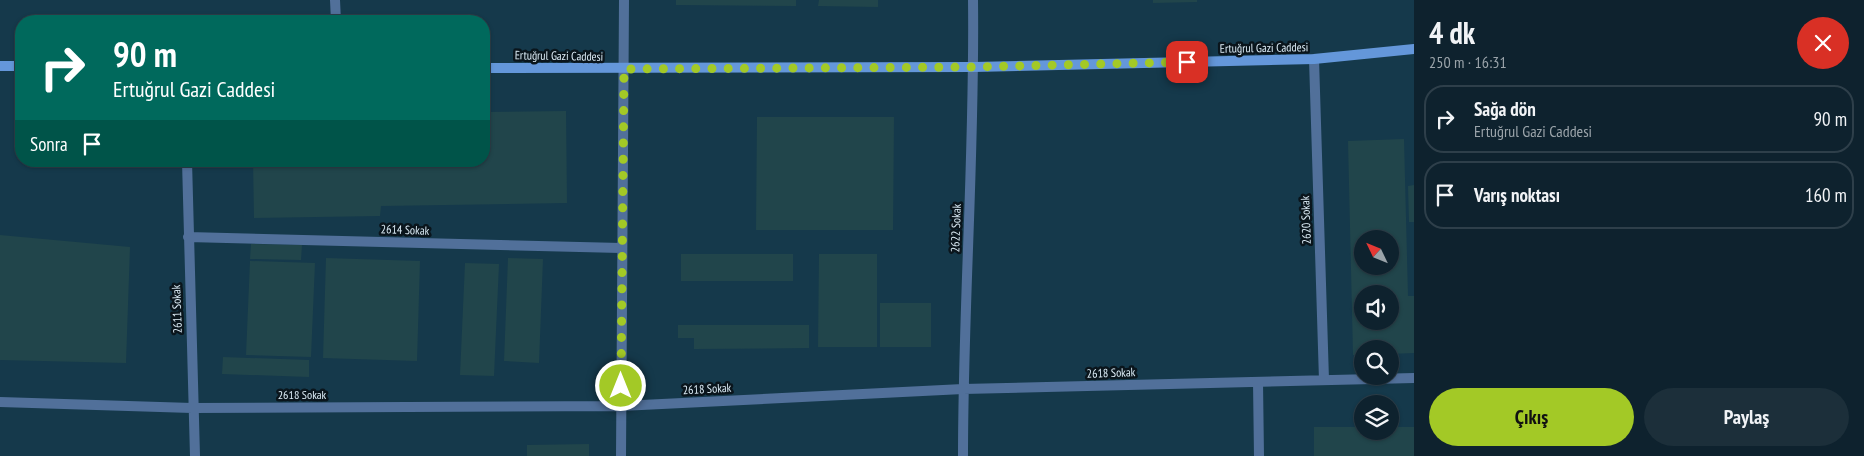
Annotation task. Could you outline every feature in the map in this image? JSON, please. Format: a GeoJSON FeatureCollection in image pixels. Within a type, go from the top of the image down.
{"type":"FeatureCollection","features":[{"type":"Feature","properties":{"kind":"main road","name":"Ertuğrul Gazi Caddesi"},"geometry":{"type":"LineString","coordinates":[[490,68],[974,67],[1314,59],[1414,48]]}},
{"type":"Feature","properties":{"kind":"main road"},"geometry":{"type":"LineString","coordinates":[[0,66],[15,66]]}},
{"type":"Feature","properties":{"kind":"street"},"geometry":{"type":"LineString","coordinates":[[335,0],[336,15]]}},
{"type":"Feature","properties":{"kind":"street"},"geometry":{"type":"LineString","coordinates":[[621,456],[624,0]]}},
{"type":"Feature","properties":{"kind":"street","name":"2622 Sokak"},"geometry":{"type":"LineString","coordinates":[[963,456],[963,389],[974,67],[973,0]]}},
{"type":"Feature","properties":{"kind":"street","name":"2620 Sokak"},"geometry":{"type":"LineString","coordinates":[[1314,59],[1324,380]]}},
{"type":"Feature","properties":{"kind":"street","name":"2611 Sokak"},"geometry":{"type":"LineString","coordinates":[[187,167],[192,408],[195,456]]}},
{"type":"Feature","properties":{"kind":"street","name":"2614 Sokak"},"geometry":{"type":"LineString","coordinates":[[188,237],[621,248]]}},
{"type":"Feature","properties":{"kind":"street","name":"2618 Sokak"},"geometry":{"type":"LineString","coordinates":[[0,402],[192,408],[621,406],[963,389],[1414,378]]}},
{"type":"Feature","properties":{"kind":"street"},"geometry":{"type":"LineString","coordinates":[[1258,382],[1259,456]]}},
{"type":"Feature","properties":{"kind":"shaded area"},"geometry":{"type":"Polygon","coordinates":[[[0,0],[1414,0],[1414,456],[0,456],[0,0]]]}},
{"type":"Feature","properties":{"kind":"building"},"geometry":{"type":"Polygon","coordinates":[[[676,0],[796,0],[796,6],[676,5],[676,0]]]}},
{"type":"Feature","properties":{"kind":"building"},"geometry":{"type":"Polygon","coordinates":[[[819,0],[878,0],[878,7],[818,6],[819,0]]]}},
{"type":"Feature","properties":{"kind":"building"},"geometry":{"type":"Polygon","coordinates":[[[1153,0],[1197,0],[1197,2],[1153,3],[1153,0]]]}},
{"type":"Feature","properties":{"kind":"building"},"geometry":{"type":"Polygon","coordinates":[[[566,111],[567,203],[381,206],[380,216],[254,218],[253,167],[490,167],[490,112],[566,111]]]}},
{"type":"Feature","properties":{"kind":"building"},"geometry":{"type":"Polygon","coordinates":[[[757,117],[894,117],[893,230],[756,230],[757,117]]]}},
{"type":"Feature","properties":{"kind":"building"},"geometry":{"type":"Polygon","coordinates":[[[1404,139],[1408,296],[1414,296],[1414,353],[1399,354],[1399,340],[1354,340],[1353,355],[1348,141],[1404,139]]]}},
{"type":"Feature","properties":{"kind":"building"},"geometry":{"type":"Polygon","coordinates":[[[1414,185],[1414,222],[1409,222],[1408,186],[1414,185]]]}},
{"type":"Feature","properties":{"kind":"building"},"geometry":{"type":"Polygon","coordinates":[[[0,235],[130,247],[126,363],[0,360],[0,235]]]}},
{"type":"Feature","properties":{"kind":"building"},"geometry":{"type":"Polygon","coordinates":[[[251,244],[302,245],[301,260],[250,259],[251,244]]]}},
{"type":"Feature","properties":{"kind":"building"},"geometry":{"type":"Polygon","coordinates":[[[681,254],[793,254],[793,281],[681,281],[681,254]]]}},
{"type":"Feature","properties":{"kind":"building"},"geometry":{"type":"Polygon","coordinates":[[[819,254],[877,254],[877,347],[818,347],[819,254]]]}},
{"type":"Feature","properties":{"kind":"building"},"geometry":{"type":"Polygon","coordinates":[[[326,258],[420,261],[417,361],[323,358],[326,258]]]}},
{"type":"Feature","properties":{"kind":"building"},"geometry":{"type":"Polygon","coordinates":[[[508,258],[543,259],[539,363],[504,361],[508,258]]]}},
{"type":"Feature","properties":{"kind":"building"},"geometry":{"type":"Polygon","coordinates":[[[250,261],[315,263],[311,357],[246,355],[250,261]]]}},
{"type":"Feature","properties":{"kind":"building"},"geometry":{"type":"Polygon","coordinates":[[[465,263],[499,264],[494,376],[460,375],[465,263]]]}},
{"type":"Feature","properties":{"kind":"building"},"geometry":{"type":"Polygon","coordinates":[[[880,303],[931,303],[931,347],[880,347],[880,303]]]}},
{"type":"Feature","properties":{"kind":"building"},"geometry":{"type":"Polygon","coordinates":[[[678,325],[809,325],[809,348],[694,349],[694,338],[678,338],[678,325]]]}},
{"type":"Feature","properties":{"kind":"building"},"geometry":{"type":"Polygon","coordinates":[[[223,357],[309,360],[309,377],[222,374],[223,357]]]}},
{"type":"Feature","properties":{"kind":"building"},"geometry":{"type":"Polygon","coordinates":[[[1314,427],[1354,427],[1354,440],[1399,440],[1399,427],[1414,427],[1414,456],[1314,456],[1314,427]]]}},
{"type":"Feature","properties":{"kind":"building"},"geometry":{"type":"Polygon","coordinates":[[[589,444],[589,456],[527,456],[527,445],[589,444]]]}},
{"type":"Feature","properties":{"kind":"route"},"geometry":{"type":"LineString","coordinates":[[621,386],[624,69],[974,67],[1187,62]]}}]}
